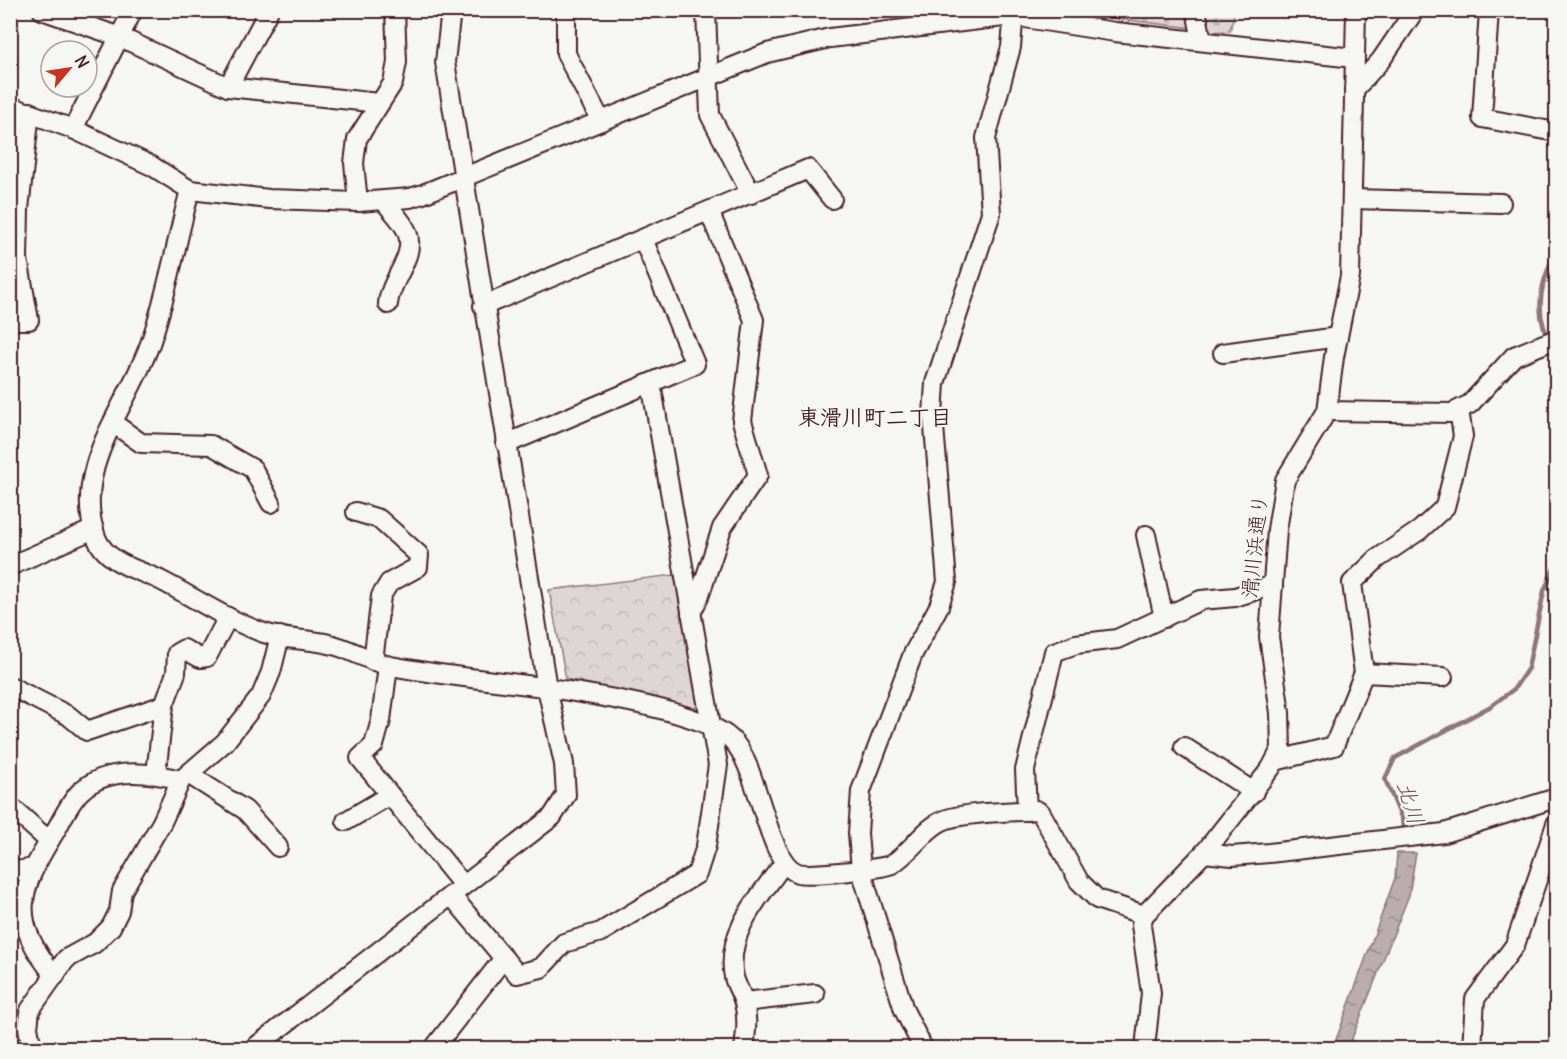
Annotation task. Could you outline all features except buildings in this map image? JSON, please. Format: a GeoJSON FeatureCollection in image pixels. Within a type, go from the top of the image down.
{"type":"FeatureCollection","features":[{"type":"Feature","properties":{"kind":"street"},"geometry":{"type":"LineString","coordinates":[[42,10],[120,37],[228,87],[379,103]]}},
{"type":"Feature","properties":{"kind":"street"},"geometry":{"type":"LineString","coordinates":[[73,129],[133,10]]}},
{"type":"Feature","properties":{"kind":"street"},"geometry":{"type":"LineString","coordinates":[[228,87],[268,10]]}},
{"type":"Feature","properties":{"kind":"street"},"geometry":{"type":"LineString","coordinates":[[358,202],[354,163],[357,139],[393,83],[397,62],[395,10]]}},
{"type":"Feature","properties":{"kind":"street"},"geometry":{"type":"LineString","coordinates":[[254,1048],[552,817],[566,795],[564,764],[547,688],[445,62],[451,10]]}},
{"type":"Feature","properties":{"kind":"street"},"geometry":{"type":"LineString","coordinates":[[566,10],[566,54],[601,121]]}},
{"type":"Feature","properties":{"kind":"street"},"geometry":{"type":"LineString","coordinates":[[706,10],[710,115],[751,194]]}},
{"type":"Feature","properties":{"kind":"street"},"geometry":{"type":"LineString","coordinates":[[1196,10],[1202,41]]}},
{"type":"Feature","properties":{"kind":"street","name":"滑川浜通り"},"geometry":{"type":"LineString","coordinates":[[1144,915],[1204,853],[1254,792],[1281,749],[1280,713],[1269,637],[1277,530],[1285,480],[1327,411],[1350,276],[1356,10]]}},
{"type":"Feature","properties":{"kind":"street"},"geometry":{"type":"LineString","coordinates":[[1354,90],[1382,60],[1415,10]]}},
{"type":"Feature","properties":{"kind":"street"},"geometry":{"type":"LineString","coordinates":[[1489,10],[1482,118],[1557,132]]}},
{"type":"Feature","properties":{"kind":"street"},"geometry":{"type":"LineString","coordinates":[[923,1048],[904,1010],[861,870],[858,833],[861,791],[913,654],[939,606],[947,582],[933,415],[935,383],[991,213],[986,138],[1011,47],[1013,13]]}},
{"type":"Feature","properties":{"kind":"street"},"geometry":{"type":"LineString","coordinates":[[10,105],[73,129],[152,166],[190,190],[269,199],[358,202],[410,198],[767,53],[830,38],[1013,13],[1114,32],[1354,58]]}},
{"type":"Feature","properties":{"kind":"street"},"geometry":{"type":"LineString","coordinates":[[10,320],[29,320],[18,259],[19,209],[30,112]]}},
{"type":"Feature","properties":{"kind":"street"},"geometry":{"type":"LineString","coordinates":[[483,306],[808,169],[831,199]]}},
{"type":"Feature","properties":{"kind":"street"},"geometry":{"type":"LineString","coordinates":[[190,190],[152,339],[113,423],[93,476],[90,503],[94,530],[108,557],[177,589],[228,617],[280,636],[332,644],[380,663],[547,688],[685,715],[710,724],[732,739],[745,756],[769,829],[784,863],[798,873],[890,866],[940,821],[1027,811],[1041,813],[1079,882],[1097,899],[1144,915],[1141,925],[1151,993],[1145,1048]]}},
{"type":"Feature","properties":{"kind":"street"},"geometry":{"type":"LineString","coordinates":[[1353,200],[1501,203]]}},
{"type":"Feature","properties":{"kind":"street"},"geometry":{"type":"LineString","coordinates":[[384,201],[408,233],[409,253],[389,290],[388,304]]}},
{"type":"Feature","properties":{"kind":"street"},"geometry":{"type":"LineString","coordinates":[[690,613],[699,597],[722,528],[758,475],[742,421],[754,320],[709,211]]}},
{"type":"Feature","properties":{"kind":"street"},"geometry":{"type":"LineString","coordinates":[[506,444],[696,364],[643,239]]}},
{"type":"Feature","properties":{"kind":"street"},"geometry":{"type":"LineString","coordinates":[[1223,353],[1338,337]]}},
{"type":"Feature","properties":{"kind":"street"},"geometry":{"type":"LineString","coordinates":[[1327,411],[1452,413],[1470,404],[1514,356],[1557,339]]}},
{"type":"Feature","properties":{"kind":"street"},"geometry":{"type":"LineString","coordinates":[[356,512],[379,519],[419,555],[418,567],[389,583],[381,596],[381,720],[374,745],[360,758],[390,795],[517,974],[541,968],[564,943],[602,932],[697,874],[706,846],[718,765],[651,383]]}},
{"type":"Feature","properties":{"kind":"street"},"geometry":{"type":"LineString","coordinates":[[1275,761],[1334,746],[1364,673],[1352,583],[1377,559],[1420,530],[1445,507],[1463,436],[1459,410]]}},
{"type":"Feature","properties":{"kind":"street"},"geometry":{"type":"LineString","coordinates":[[113,423],[141,442],[211,445],[253,469],[271,503]]}},
{"type":"Feature","properties":{"kind":"street"},"geometry":{"type":"LineString","coordinates":[[11,563],[94,530]]}},
{"type":"Feature","properties":{"kind":"street"},"geometry":{"type":"LineString","coordinates":[[1146,535],[1164,618]]}},
{"type":"Feature","properties":{"kind":"street"},"geometry":{"type":"LineString","coordinates":[[1027,811],[1024,770],[1054,652],[1076,644],[1117,639],[1201,600],[1235,597],[1273,585]]}},
{"type":"Feature","properties":{"kind":"street"},"geometry":{"type":"LineString","coordinates":[[156,774],[164,705],[176,672],[177,653],[184,650],[200,658],[207,657],[228,617]]}},
{"type":"Feature","properties":{"kind":"street"},"geometry":{"type":"LineString","coordinates":[[32,1048],[28,1028],[30,1010],[66,959],[95,943],[111,927],[119,911],[122,891],[185,777],[225,742],[261,696],[271,672],[280,636]]}},
{"type":"Feature","properties":{"kind":"street"},"geometry":{"type":"LineString","coordinates":[[1364,673],[1443,677]]}},
{"type":"Feature","properties":{"kind":"street"},"geometry":{"type":"LineString","coordinates":[[10,686],[69,716],[87,730],[164,705]]}},
{"type":"Feature","properties":{"kind":"street"},"geometry":{"type":"LineString","coordinates":[[1184,747],[1254,792]]}},
{"type":"Feature","properties":{"kind":"street"},"geometry":{"type":"LineString","coordinates":[[55,976],[40,958],[26,927],[22,904],[26,883],[80,792],[101,780],[130,772],[185,777],[245,810],[278,847]]}},
{"type":"Feature","properties":{"kind":"street"},"geometry":{"type":"LineString","coordinates":[[346,821],[390,795]]}},
{"type":"Feature","properties":{"kind":"street"},"geometry":{"type":"LineString","coordinates":[[1204,853],[1232,856],[1444,833],[1557,798]]}},
{"type":"Feature","properties":{"kind":"street"},"geometry":{"type":"LineString","coordinates":[[10,807],[49,841]]}},
{"type":"Feature","properties":{"kind":"street"},"geometry":{"type":"LineString","coordinates":[[1472,1048],[1475,999],[1515,945],[1557,824]]}},
{"type":"Feature","properties":{"kind":"street"},"geometry":{"type":"LineString","coordinates":[[744,1048],[747,1028],[744,1002],[735,980],[732,962],[735,940],[750,910],[784,863]]}},
{"type":"Feature","properties":{"kind":"street"},"geometry":{"type":"LineString","coordinates":[[10,872],[34,868]]}},
{"type":"Feature","properties":{"kind":"street"},"geometry":{"type":"LineString","coordinates":[[434,1048],[504,958]]}},
{"type":"Feature","properties":{"kind":"street"},"geometry":{"type":"LineString","coordinates":[[744,1002],[815,994]]}},
{"type":"Feature","properties":{"kind":"green space"},"geometry":{"type":"Polygon","coordinates":[[[1054,11],[1189,11],[1193,28],[1054,11]]]}},
{"type":"Feature","properties":{"kind":"green space"},"geometry":{"type":"Polygon","coordinates":[[[1201,11],[1235,11],[1230,31],[1204,32],[1201,11]]]}},
{"type":"Feature","properties":{"kind":"green space"},"geometry":{"type":"Polygon","coordinates":[[[674,575],[708,711],[566,679],[549,590],[674,575]]]}},
{"type":"Feature","properties":{"kind":"water"},"geometry":{"type":"Polygon","coordinates":[[[1397,853],[1416,853],[1409,895],[1351,1041],[1351,1048],[1333,1048],[1395,878],[1397,853]]]}},
{"type":"Feature","properties":{"kind":"waterway","name":"北川"},"geometry":{"type":"LineString","coordinates":[[1548,337],[1541,315],[1542,293],[1547,272],[1556,251]]}},
{"type":"Feature","properties":{"kind":"waterway","name":"北川"},"geometry":{"type":"LineString","coordinates":[[1404,834],[1402,819],[1385,779],[1395,758],[1491,706],[1514,689],[1528,668],[1544,591],[1556,564]]}},
{"type":"Feature","properties":{"kind":"district","name":"東滑川町二丁目"},"geometry":{"type":"Point","coordinates":[875,417]}}]}
